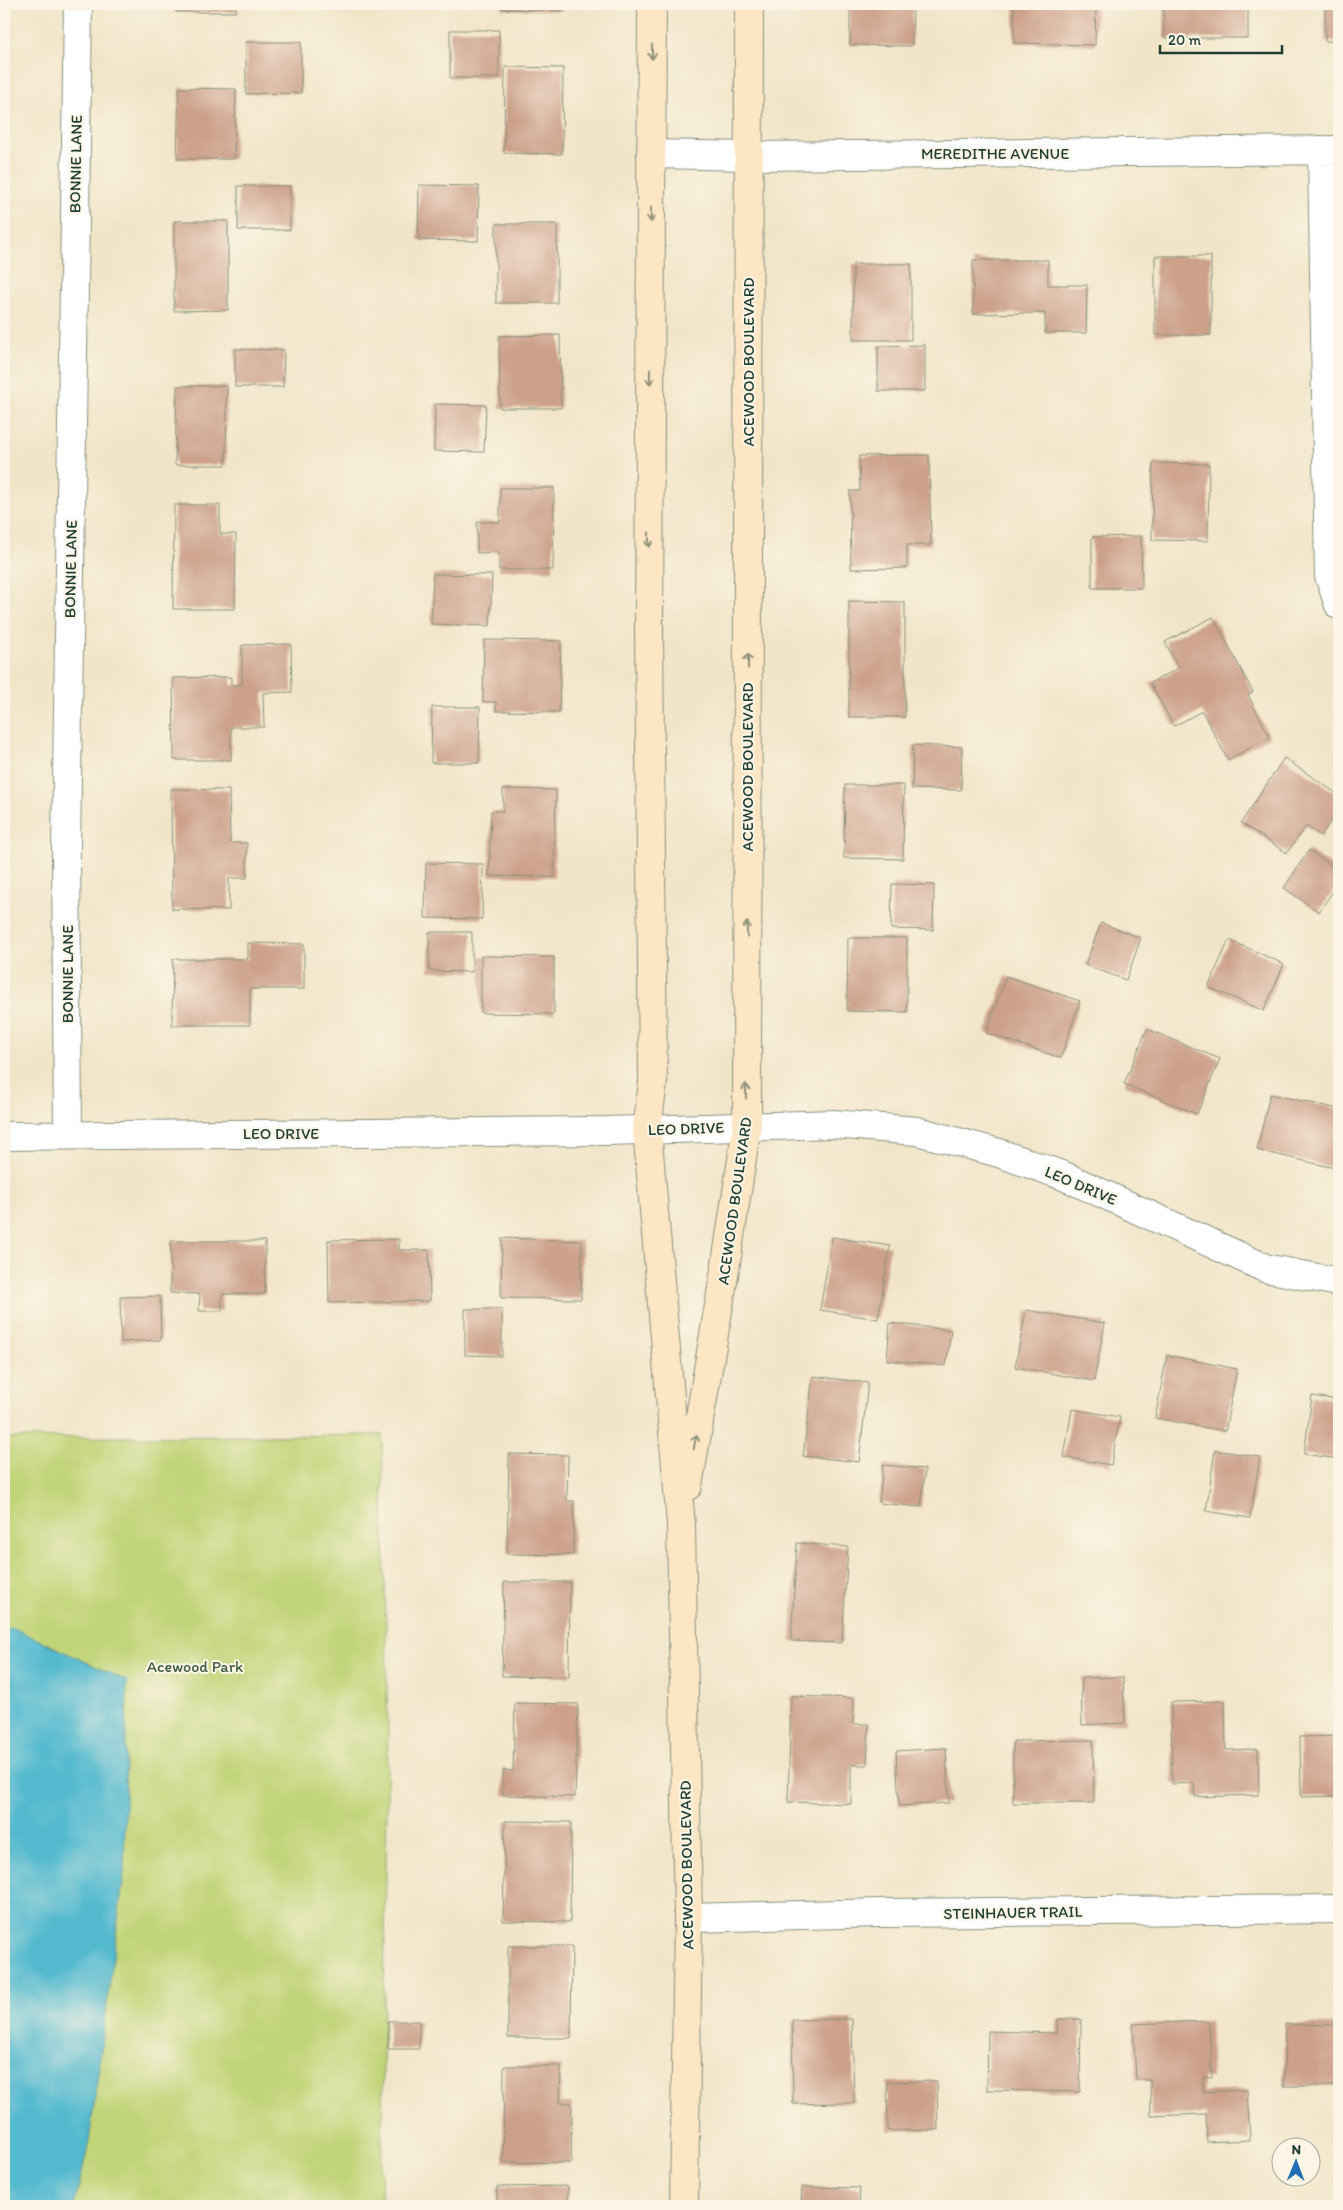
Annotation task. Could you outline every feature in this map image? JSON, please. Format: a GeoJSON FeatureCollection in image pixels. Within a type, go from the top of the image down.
{"type":"FeatureCollection","features":[{"type":"Feature","properties":{"kind":"street","name":"BONNIE LANE"},"geometry":{"type":"LineString","coordinates":[[68,1135],[66,850],[78,4]]}},
{"type":"Feature","properties":{"kind":"street","name":"ACEWOOD BOULEVARD"},"geometry":{"type":"LineString","coordinates":[[652,4],[649,631],[653,1082],[646,1129],[681,1525],[688,1918],[684,2206]]}},
{"type":"Feature","properties":{"kind":"street","name":"ACEWOOD BOULEVARD"},"geometry":{"type":"LineString","coordinates":[[681,1525],[724,1276],[747,1126],[748,156],[750,4]]}},
{"type":"Feature","properties":{"kind":"street","name":"MEREDITHE AVENUE"},"geometry":{"type":"LineString","coordinates":[[651,154],[748,156],[1330,150]]}},
{"type":"Feature","properties":{"kind":"street"},"geometry":{"type":"LineString","coordinates":[[1330,150],[1329,576],[1339,605]]}},
{"type":"Feature","properties":{"kind":"street","name":"LEO DRIVE"},"geometry":{"type":"LineString","coordinates":[[4,1136],[646,1129],[834,1124],[916,1131],[999,1153],[1064,1176],[1265,1268],[1339,1282]]}},
{"type":"Feature","properties":{"kind":"street","name":"STEINHAUER TRAIL"},"geometry":{"type":"LineString","coordinates":[[688,1918],[881,1913],[1339,1908]]}},
{"type":"Feature","properties":{"kind":"green space","name":"Acewood Park"},"geometry":{"type":"Polygon","coordinates":[[[382,1435],[388,1733],[381,2206],[4,2206],[4,1438],[382,1435]]]}},
{"type":"Feature","properties":{"kind":"water"},"geometry":{"type":"Polygon","coordinates":[[[13,1628],[127,1681],[124,1873],[89,2142],[74,2206],[4,2206],[4,1629],[13,1628]]]}},
{"type":"Feature","properties":{"kind":"building"},"geometry":{"type":"Polygon","coordinates":[[[176,4],[236,4],[236,12],[176,12],[176,4]]]}},
{"type":"Feature","properties":{"kind":"building"},"geometry":{"type":"Polygon","coordinates":[[[502,4],[562,4],[562,11],[502,9],[502,4]]]}},
{"type":"Feature","properties":{"kind":"building"},"geometry":{"type":"Polygon","coordinates":[[[850,4],[913,4],[912,46],[850,45],[850,4]]]}},
{"type":"Feature","properties":{"kind":"building"},"geometry":{"type":"Polygon","coordinates":[[[1014,4],[1096,4],[1095,45],[1014,43],[1014,4]]]}},
{"type":"Feature","properties":{"kind":"building"},"geometry":{"type":"Polygon","coordinates":[[[1164,4],[1248,4],[1248,38],[1164,38],[1164,4]]]}},
{"type":"Feature","properties":{"kind":"building"},"geometry":{"type":"Polygon","coordinates":[[[1325,4],[1339,4],[1339,41],[1325,41],[1325,4]]]}},
{"type":"Feature","properties":{"kind":"building"},"geometry":{"type":"Polygon","coordinates":[[[450,30],[499,30],[499,78],[450,78],[450,30]]]}},
{"type":"Feature","properties":{"kind":"building"},"geometry":{"type":"Polygon","coordinates":[[[246,42],[301,42],[301,93],[246,94],[246,42]]]}},
{"type":"Feature","properties":{"kind":"building"},"geometry":{"type":"Polygon","coordinates":[[[505,67],[563,68],[562,154],[504,153],[505,67]]]}},
{"type":"Feature","properties":{"kind":"building"},"geometry":{"type":"Polygon","coordinates":[[[179,88],[236,89],[234,159],[177,159],[179,88]]]}},
{"type":"Feature","properties":{"kind":"building"},"geometry":{"type":"Polygon","coordinates":[[[419,185],[479,186],[478,241],[418,240],[419,185]]]}},
{"type":"Feature","properties":{"kind":"building"},"geometry":{"type":"Polygon","coordinates":[[[238,186],[290,186],[290,230],[238,230],[238,186]]]}},
{"type":"Feature","properties":{"kind":"building"},"geometry":{"type":"Polygon","coordinates":[[[174,221],[228,221],[228,310],[174,311],[174,221]]]}},
{"type":"Feature","properties":{"kind":"building"},"geometry":{"type":"Polygon","coordinates":[[[496,224],[557,224],[557,303],[496,303],[496,224]]]}},
{"type":"Feature","properties":{"kind":"building"},"geometry":{"type":"Polygon","coordinates":[[[1155,256],[1211,256],[1211,335],[1155,335],[1155,256]]]}},
{"type":"Feature","properties":{"kind":"building"},"geometry":{"type":"Polygon","coordinates":[[[973,260],[1048,260],[1048,285],[1087,285],[1086,333],[1045,333],[1045,313],[973,314],[973,260]]]}},
{"type":"Feature","properties":{"kind":"building"},"geometry":{"type":"Polygon","coordinates":[[[853,264],[911,264],[911,340],[853,340],[853,264]]]}},
{"type":"Feature","properties":{"kind":"building"},"geometry":{"type":"Polygon","coordinates":[[[560,335],[561,408],[500,408],[499,336],[560,335]]]}},
{"type":"Feature","properties":{"kind":"building"},"geometry":{"type":"Polygon","coordinates":[[[925,345],[925,391],[878,391],[878,346],[925,345]]]}},
{"type":"Feature","properties":{"kind":"building"},"geometry":{"type":"Polygon","coordinates":[[[235,349],[284,350],[283,387],[235,387],[235,349]]]}},
{"type":"Feature","properties":{"kind":"building"},"geometry":{"type":"Polygon","coordinates":[[[177,386],[227,386],[226,465],[175,465],[177,386]]]}},
{"type":"Feature","properties":{"kind":"building"},"geometry":{"type":"Polygon","coordinates":[[[435,404],[486,405],[484,452],[434,451],[435,404]]]}},
{"type":"Feature","properties":{"kind":"building"},"geometry":{"type":"Polygon","coordinates":[[[929,455],[931,545],[907,545],[907,568],[851,569],[850,491],[860,491],[859,456],[929,455]]]}},
{"type":"Feature","properties":{"kind":"building"},"geometry":{"type":"Polygon","coordinates":[[[1153,463],[1209,464],[1208,541],[1152,540],[1153,463]]]}},
{"type":"Feature","properties":{"kind":"building"},"geometry":{"type":"Polygon","coordinates":[[[500,488],[554,488],[553,570],[499,570],[499,552],[477,553],[477,522],[500,522],[500,488]]]}},
{"type":"Feature","properties":{"kind":"building"},"geometry":{"type":"Polygon","coordinates":[[[174,505],[220,505],[220,534],[236,534],[235,609],[173,609],[174,505]]]}},
{"type":"Feature","properties":{"kind":"building"},"geometry":{"type":"Polygon","coordinates":[[[1141,536],[1142,588],[1092,588],[1092,537],[1141,536]]]}},
{"type":"Feature","properties":{"kind":"building"},"geometry":{"type":"Polygon","coordinates":[[[433,574],[492,575],[490,626],[431,624],[433,574]]]}},
{"type":"Feature","properties":{"kind":"building"},"geometry":{"type":"Polygon","coordinates":[[[849,601],[905,602],[905,717],[849,717],[849,601]]]}},
{"type":"Feature","properties":{"kind":"building"},"geometry":{"type":"Polygon","coordinates":[[[1213,617],[1253,692],[1248,695],[1270,737],[1228,760],[1202,711],[1174,726],[1150,683],[1179,668],[1165,642],[1213,617]]]}},
{"type":"Feature","properties":{"kind":"building"},"geometry":{"type":"Polygon","coordinates":[[[484,640],[561,641],[559,712],[496,711],[496,702],[483,702],[484,640]]]}},
{"type":"Feature","properties":{"kind":"building"},"geometry":{"type":"Polygon","coordinates":[[[291,644],[292,692],[263,693],[264,727],[231,727],[231,760],[174,760],[173,678],[231,677],[231,685],[242,685],[242,645],[291,644]]]}},
{"type":"Feature","properties":{"kind":"building"},"geometry":{"type":"Polygon","coordinates":[[[432,707],[480,707],[479,763],[431,763],[432,707]]]}},
{"type":"Feature","properties":{"kind":"building"},"geometry":{"type":"Polygon","coordinates":[[[913,745],[962,747],[961,790],[912,789],[913,745]]]}},
{"type":"Feature","properties":{"kind":"building"},"geometry":{"type":"Polygon","coordinates":[[[1284,758],[1339,795],[1339,809],[1321,836],[1306,826],[1287,853],[1241,823],[1284,758]]]}},
{"type":"Feature","properties":{"kind":"building"},"geometry":{"type":"Polygon","coordinates":[[[845,785],[904,785],[903,859],[844,858],[845,785]]]}},
{"type":"Feature","properties":{"kind":"building"},"geometry":{"type":"Polygon","coordinates":[[[171,789],[229,790],[230,843],[247,843],[247,878],[229,878],[229,910],[172,909],[171,789]]]}},
{"type":"Feature","properties":{"kind":"building"},"geometry":{"type":"Polygon","coordinates":[[[503,789],[556,790],[554,877],[489,876],[491,811],[503,811],[503,789]]]}},
{"type":"Feature","properties":{"kind":"building"},"geometry":{"type":"Polygon","coordinates":[[[1309,850],[1339,871],[1339,882],[1319,912],[1284,888],[1309,850]]]}},
{"type":"Feature","properties":{"kind":"building"},"geometry":{"type":"Polygon","coordinates":[[[426,863],[483,864],[482,919],[425,918],[426,863]]]}},
{"type":"Feature","properties":{"kind":"building"},"geometry":{"type":"Polygon","coordinates":[[[892,884],[934,885],[933,930],[891,929],[892,884]]]}},
{"type":"Feature","properties":{"kind":"building"},"geometry":{"type":"Polygon","coordinates":[[[1101,923],[1141,938],[1126,980],[1085,965],[1101,923]]]}},
{"type":"Feature","properties":{"kind":"building"},"geometry":{"type":"Polygon","coordinates":[[[429,932],[472,932],[472,972],[429,971],[429,932]]]}},
{"type":"Feature","properties":{"kind":"building"},"geometry":{"type":"Polygon","coordinates":[[[848,938],[907,938],[907,1012],[847,1011],[848,938]]]}},
{"type":"Feature","properties":{"kind":"building"},"geometry":{"type":"Polygon","coordinates":[[[1229,940],[1284,964],[1264,1011],[1208,987],[1229,940]]]}},
{"type":"Feature","properties":{"kind":"building"},"geometry":{"type":"Polygon","coordinates":[[[248,943],[304,944],[304,989],[250,989],[250,1025],[172,1025],[173,959],[248,959],[248,943]]]}},
{"type":"Feature","properties":{"kind":"building"},"geometry":{"type":"Polygon","coordinates":[[[481,956],[554,957],[554,1014],[481,1013],[481,956]]]}},
{"type":"Feature","properties":{"kind":"building"},"geometry":{"type":"Polygon","coordinates":[[[1006,976],[1080,1001],[1061,1058],[986,1033],[1006,976]]]}},
{"type":"Feature","properties":{"kind":"building"},"geometry":{"type":"Polygon","coordinates":[[[1147,1029],[1220,1059],[1197,1114],[1124,1084],[1147,1029]]]}},
{"type":"Feature","properties":{"kind":"building"},"geometry":{"type":"Polygon","coordinates":[[[1270,1094],[1339,1109],[1339,1169],[1257,1150],[1270,1094]]]}},
{"type":"Feature","properties":{"kind":"building"},"geometry":{"type":"Polygon","coordinates":[[[832,1237],[890,1246],[878,1319],[820,1310],[832,1237]]]}},
{"type":"Feature","properties":{"kind":"building"},"geometry":{"type":"Polygon","coordinates":[[[502,1238],[582,1241],[581,1299],[501,1298],[502,1238]]]}},
{"type":"Feature","properties":{"kind":"building"},"geometry":{"type":"Polygon","coordinates":[[[399,1239],[399,1250],[429,1250],[430,1301],[329,1303],[328,1240],[399,1239]]]}},
{"type":"Feature","properties":{"kind":"building"},"geometry":{"type":"Polygon","coordinates":[[[171,1241],[265,1241],[265,1294],[222,1294],[222,1311],[199,1311],[200,1294],[170,1293],[171,1241]]]}},
{"type":"Feature","properties":{"kind":"building"},"geometry":{"type":"Polygon","coordinates":[[[160,1296],[161,1340],[121,1342],[120,1297],[160,1296]]]}},
{"type":"Feature","properties":{"kind":"building"},"geometry":{"type":"Polygon","coordinates":[[[465,1309],[502,1309],[502,1356],[465,1355],[465,1309]]]}},
{"type":"Feature","properties":{"kind":"building"},"geometry":{"type":"Polygon","coordinates":[[[1026,1310],[1105,1323],[1094,1381],[1015,1367],[1026,1310]]]}},
{"type":"Feature","properties":{"kind":"building"},"geometry":{"type":"Polygon","coordinates":[[[4,1314],[6,1314],[6,1353],[4,1353],[4,1314]]]}},
{"type":"Feature","properties":{"kind":"building"},"geometry":{"type":"Polygon","coordinates":[[[890,1323],[951,1330],[946,1366],[887,1360],[890,1323]]]}},
{"type":"Feature","properties":{"kind":"building"},"geometry":{"type":"Polygon","coordinates":[[[1167,1355],[1237,1369],[1225,1431],[1155,1418],[1167,1355]]]}},
{"type":"Feature","properties":{"kind":"building"},"geometry":{"type":"Polygon","coordinates":[[[813,1376],[868,1383],[859,1462],[803,1456],[813,1376]]]}},
{"type":"Feature","properties":{"kind":"building"},"geometry":{"type":"Polygon","coordinates":[[[1312,1396],[1339,1400],[1339,1459],[1304,1454],[1312,1396]]]}},
{"type":"Feature","properties":{"kind":"building"},"geometry":{"type":"Polygon","coordinates":[[[1072,1409],[1120,1417],[1111,1465],[1064,1457],[1072,1409]]]}},
{"type":"Feature","properties":{"kind":"building"},"geometry":{"type":"Polygon","coordinates":[[[1215,1450],[1260,1457],[1250,1518],[1206,1511],[1215,1450]]]}},
{"type":"Feature","properties":{"kind":"building"},"geometry":{"type":"Polygon","coordinates":[[[509,1454],[568,1455],[567,1501],[574,1501],[573,1555],[507,1554],[509,1454]]]}},
{"type":"Feature","properties":{"kind":"building"},"geometry":{"type":"Polygon","coordinates":[[[883,1465],[925,1469],[921,1507],[879,1503],[883,1465]]]}},
{"type":"Feature","properties":{"kind":"building"},"geometry":{"type":"Polygon","coordinates":[[[797,1543],[848,1547],[842,1643],[791,1641],[797,1543]]]}},
{"type":"Feature","properties":{"kind":"building"},"geometry":{"type":"Polygon","coordinates":[[[504,1582],[570,1582],[569,1677],[502,1676],[504,1582]]]}},
{"type":"Feature","properties":{"kind":"building"},"geometry":{"type":"Polygon","coordinates":[[[1123,1677],[1125,1723],[1082,1725],[1081,1678],[1123,1677]]]}},
{"type":"Feature","properties":{"kind":"building"},"geometry":{"type":"Polygon","coordinates":[[[791,1696],[854,1698],[853,1724],[869,1724],[867,1765],[851,1765],[851,1804],[788,1802],[791,1696]]]}},
{"type":"Feature","properties":{"kind":"building"},"geometry":{"type":"Polygon","coordinates":[[[1225,1701],[1226,1750],[1258,1749],[1259,1795],[1195,1797],[1194,1783],[1172,1784],[1171,1702],[1225,1701]]]}},
{"type":"Feature","properties":{"kind":"building"},"geometry":{"type":"Polygon","coordinates":[[[515,1703],[578,1704],[575,1797],[503,1795],[503,1770],[513,1771],[515,1703]]]}},
{"type":"Feature","properties":{"kind":"building"},"geometry":{"type":"Polygon","coordinates":[[[1339,1736],[1339,1796],[1301,1797],[1300,1737],[1339,1736]]]}},
{"type":"Feature","properties":{"kind":"building"},"geometry":{"type":"Polygon","coordinates":[[[1093,1740],[1094,1803],[1013,1803],[1013,1741],[1093,1740]]]}},
{"type":"Feature","properties":{"kind":"building"},"geometry":{"type":"Polygon","coordinates":[[[946,1748],[949,1803],[899,1806],[896,1751],[946,1748]]]}},
{"type":"Feature","properties":{"kind":"building"},"geometry":{"type":"Polygon","coordinates":[[[505,1821],[571,1822],[570,1922],[503,1921],[505,1821]]]}},
{"type":"Feature","properties":{"kind":"building"},"geometry":{"type":"Polygon","coordinates":[[[508,1946],[572,1946],[571,2038],[508,2038],[508,1946]]]}},
{"type":"Feature","properties":{"kind":"building"},"geometry":{"type":"Polygon","coordinates":[[[852,2019],[854,2103],[793,2104],[792,2020],[852,2019]]]}},
{"type":"Feature","properties":{"kind":"building"},"geometry":{"type":"Polygon","coordinates":[[[1058,2019],[1081,2019],[1080,2092],[987,2090],[988,2031],[1057,2033],[1058,2019]]]}},
{"type":"Feature","properties":{"kind":"building"},"geometry":{"type":"Polygon","coordinates":[[[388,2021],[419,2021],[419,2049],[388,2049],[388,2021]]]}},
{"type":"Feature","properties":{"kind":"building"},"geometry":{"type":"Polygon","coordinates":[[[1209,2021],[1212,2078],[1203,2077],[1203,2092],[1247,2090],[1250,2140],[1207,2142],[1206,2114],[1151,2116],[1150,2080],[1136,2080],[1133,2024],[1209,2021]]]}},
{"type":"Feature","properties":{"kind":"building"},"geometry":{"type":"Polygon","coordinates":[[[1285,2024],[1339,2025],[1339,2086],[1284,2086],[1285,2024]]]}},
{"type":"Feature","properties":{"kind":"building"},"geometry":{"type":"Polygon","coordinates":[[[504,2066],[561,2066],[560,2103],[572,2103],[571,2163],[503,2162],[504,2066]]]}},
{"type":"Feature","properties":{"kind":"building"},"geometry":{"type":"Polygon","coordinates":[[[937,2081],[938,2130],[888,2131],[887,2082],[937,2081]]]}},
{"type":"Feature","properties":{"kind":"building"},"geometry":{"type":"Polygon","coordinates":[[[568,2186],[568,2206],[497,2206],[497,2187],[568,2186]]]}},
{"type":"Feature","properties":{"kind":"building"},"geometry":{"type":"Polygon","coordinates":[[[802,2187],[860,2188],[859,2206],[801,2206],[802,2187]]]}}]}
